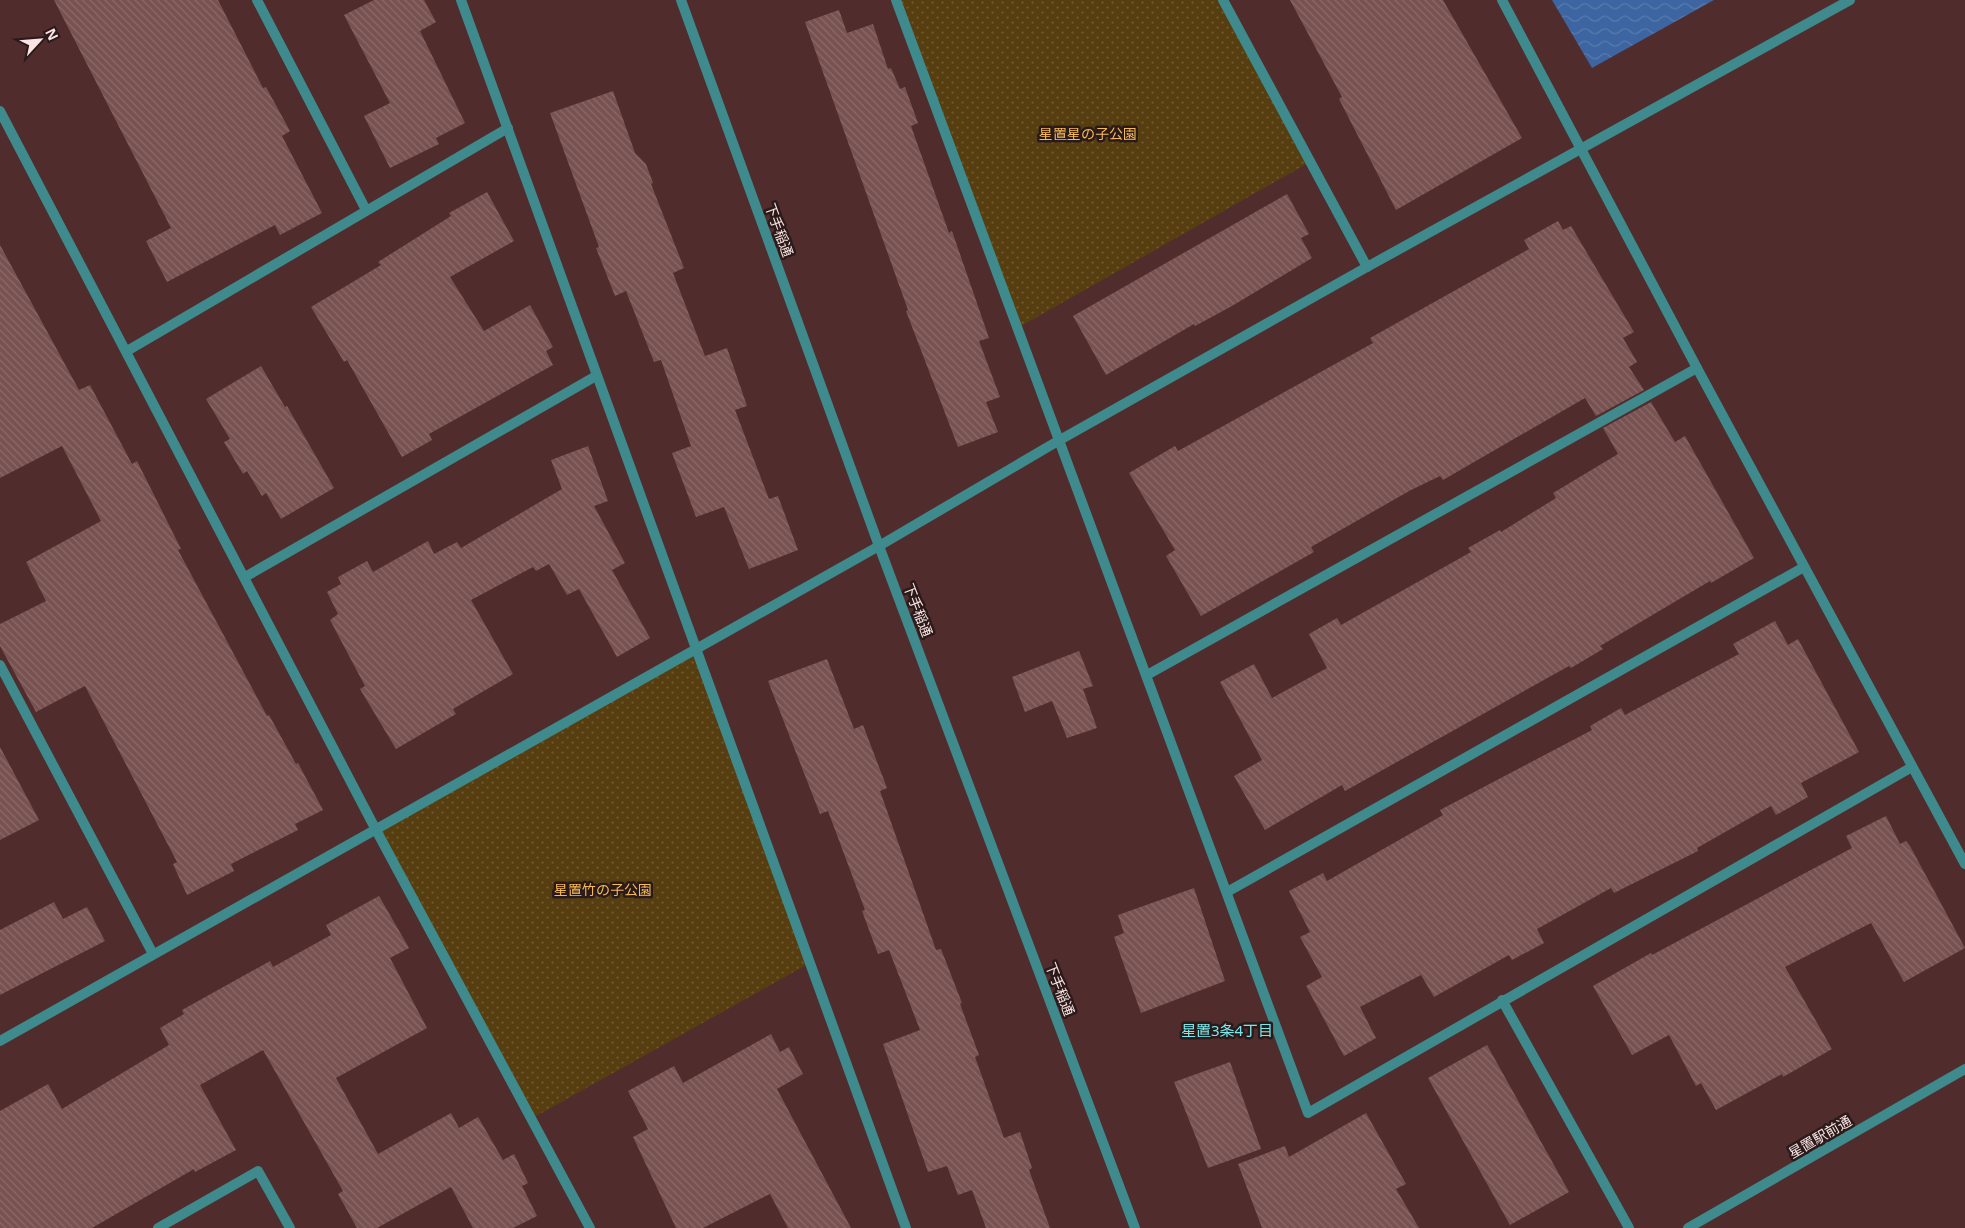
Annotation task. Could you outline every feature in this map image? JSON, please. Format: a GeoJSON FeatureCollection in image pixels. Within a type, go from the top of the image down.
{"type":"FeatureCollection","features":[{"type":"Feature","properties":{"kind":"street"},"geometry":{"type":"LineString","coordinates":[[257,0],[366,210]]}},
{"type":"Feature","properties":{"kind":"street"},"geometry":{"type":"LineString","coordinates":[[461,0],[906,1228]]}},
{"type":"Feature","properties":{"kind":"street","name":"下手稲通"},"geometry":{"type":"LineString","coordinates":[[680,0],[878,546],[1136,1228]]}},
{"type":"Feature","properties":{"kind":"street"},"geometry":{"type":"LineString","coordinates":[[896,0],[1308,1113],[1502,1000],[1912,767]]}},
{"type":"Feature","properties":{"kind":"street"},"geometry":{"type":"LineString","coordinates":[[1223,0],[1367,267]]}},
{"type":"Feature","properties":{"kind":"street"},"geometry":{"type":"LineString","coordinates":[[1502,0],[1697,368],[1965,864]]}},
{"type":"Feature","properties":{"kind":"street"},"geometry":{"type":"LineString","coordinates":[[0,1041],[878,546],[1058,441],[1367,267],[1850,0]]}},
{"type":"Feature","properties":{"kind":"street"},"geometry":{"type":"LineString","coordinates":[[0,112],[127,351],[376,830],[590,1228]]}},
{"type":"Feature","properties":{"kind":"street"},"geometry":{"type":"LineString","coordinates":[[127,351],[508,128]]}},
{"type":"Feature","properties":{"kind":"street"},"geometry":{"type":"LineString","coordinates":[[1146,675],[1697,368]]}},
{"type":"Feature","properties":{"kind":"street"},"geometry":{"type":"LineString","coordinates":[[245,577],[596,376]]}},
{"type":"Feature","properties":{"kind":"street"},"geometry":{"type":"LineString","coordinates":[[1227,892],[1804,567]]}},
{"type":"Feature","properties":{"kind":"street"},"geometry":{"type":"LineString","coordinates":[[0,665],[154,954]]}},
{"type":"Feature","properties":{"kind":"street"},"geometry":{"type":"LineString","coordinates":[[1502,1000],[1629,1228]]}},
{"type":"Feature","properties":{"kind":"street","name":"星置駅前通"},"geometry":{"type":"LineString","coordinates":[[1688,1228],[1965,1069]]}},
{"type":"Feature","properties":{"kind":"street"},"geometry":{"type":"LineString","coordinates":[[158,1228],[258,1171],[290,1228]]}},
{"type":"Feature","properties":{"kind":"green space","name":"星置星の子公園"},"geometry":{"type":"Polygon","coordinates":[[[896,0],[1223,0],[1310,162],[1016,329],[896,0]]]}},
{"type":"Feature","properties":{"kind":"green space","name":"星置竹の子公園"},"geometry":{"type":"Polygon","coordinates":[[[695,648],[810,963],[531,1119],[376,830],[695,648]]]}},
{"type":"Feature","properties":{"kind":"water"},"geometry":{"type":"Polygon","coordinates":[[[1552,0],[1714,0],[1592,68],[1552,0]]]}},
{"type":"Feature","properties":{"kind":"building"},"geometry":{"type":"Polygon","coordinates":[[[54,0],[218,0],[263,88],[266,87],[290,131],[282,136],[322,213],[280,235],[275,225],[167,282],[146,241],[171,228],[54,0]]]}},
{"type":"Feature","properties":{"kind":"building"},"geometry":{"type":"Polygon","coordinates":[[[374,0],[424,0],[436,22],[420,31],[465,123],[436,138],[439,144],[390,168],[364,116],[390,103],[344,15],[374,0]]]}},
{"type":"Feature","properties":{"kind":"building"},"geometry":{"type":"Polygon","coordinates":[[[1290,0],[1443,0],[1522,138],[1396,210],[1339,99],[1342,97],[1290,0]]]}},
{"type":"Feature","properties":{"kind":"building"},"geometry":{"type":"Polygon","coordinates":[[[839,10],[847,33],[873,24],[888,69],[891,68],[900,89],[905,87],[918,123],[911,126],[949,233],[952,231],[989,338],[979,341],[1000,397],[986,402],[998,432],[958,447],[906,311],[908,310],[805,22],[839,10]]]}},
{"type":"Feature","properties":{"kind":"building"},"geometry":{"type":"Polygon","coordinates":[[[613,91],[635,153],[646,164],[653,183],[651,184],[684,268],[673,273],[705,356],[727,348],[747,406],[735,410],[769,499],[778,496],[798,550],[749,569],[724,507],[696,517],[672,453],[691,446],[661,360],[654,362],[626,291],[615,296],[596,248],[599,247],[550,113],[613,91]]]}},
{"type":"Feature","properties":{"kind":"building"},"geometry":{"type":"Polygon","coordinates":[[[487,192],[514,241],[450,277],[484,331],[530,305],[553,347],[546,351],[553,365],[429,434],[432,440],[402,457],[347,360],[344,362],[311,307],[381,265],[378,262],[451,216],[449,213],[487,192]]]}},
{"type":"Feature","properties":{"kind":"building"},"geometry":{"type":"Polygon","coordinates":[[[1287,194],[1309,234],[1301,238],[1312,258],[1232,306],[1195,326],[1194,324],[1106,375],[1073,316],[1287,194]]]}},
{"type":"Feature","properties":{"kind":"building"},"geometry":{"type":"Polygon","coordinates":[[[1558,221],[1563,230],[1571,226],[1634,332],[1623,338],[1637,362],[1629,367],[1644,390],[1596,416],[1585,398],[1443,480],[1440,476],[1411,490],[1311,547],[1314,552],[1201,616],[1166,556],[1175,550],[1129,473],[1175,446],[1178,451],[1373,343],[1370,338],[1529,249],[1524,240],[1558,221]]]}},
{"type":"Feature","properties":{"kind":"building"},"geometry":{"type":"Polygon","coordinates":[[[0,245],[79,390],[90,385],[132,464],[137,461],[181,549],[178,550],[267,716],[269,715],[296,764],[298,763],[323,810],[295,824],[298,830],[231,864],[234,871],[187,895],[173,864],[177,862],[85,686],[36,712],[0,646],[0,624],[46,601],[26,562],[101,521],[62,446],[0,478],[0,245]]]}},
{"type":"Feature","properties":{"kind":"building"},"geometry":{"type":"Polygon","coordinates":[[[261,366],[285,407],[287,406],[334,488],[281,519],[266,493],[262,496],[247,471],[243,474],[224,442],[230,439],[206,399],[261,366]]]}},
{"type":"Feature","properties":{"kind":"building"},"geometry":{"type":"Polygon","coordinates":[[[1651,402],[1675,442],[1685,436],[1754,558],[1711,583],[1710,581],[1600,646],[1603,649],[1571,668],[1569,666],[1345,791],[1342,785],[1265,830],[1234,776],[1262,760],[1220,682],[1254,664],[1272,698],[1327,668],[1309,634],[1337,618],[1341,625],[1471,552],[1468,548],[1500,530],[1501,532],[1556,498],[1553,493],[1618,454],[1603,428],[1651,402]]]}},
{"type":"Feature","properties":{"kind":"building"},"geometry":{"type":"Polygon","coordinates":[[[588,446],[608,501],[594,506],[625,563],[612,570],[650,638],[617,657],[579,589],[567,595],[549,564],[536,571],[533,567],[471,600],[513,674],[453,709],[456,714],[396,749],[360,689],[365,686],[330,620],[338,614],[327,592],[341,584],[338,577],[367,561],[373,572],[428,541],[434,554],[457,542],[461,548],[562,489],[551,460],[588,446]]]}},
{"type":"Feature","properties":{"kind":"building"},"geometry":{"type":"Polygon","coordinates":[[[1775,621],[1788,645],[1798,639],[1859,752],[1801,783],[1808,797],[1776,815],[1771,806],[1697,848],[1698,851],[1614,893],[1611,888],[1537,929],[1544,943],[1512,960],[1509,955],[1434,997],[1421,975],[1360,1007],[1376,1038],[1344,1056],[1306,986],[1322,977],[1300,937],[1310,932],[1289,891],[1323,873],[1327,881],[1443,815],[1440,810],[1592,730],[1590,726],[1621,708],[1625,715],[1739,654],[1733,644],[1775,621]]]}},
{"type":"Feature","properties":{"kind":"building"},"geometry":{"type":"Polygon","coordinates":[[[1079,651],[1093,686],[1083,689],[1097,728],[1067,738],[1052,701],[1025,712],[1012,677],[1079,651]]]}},
{"type":"Feature","properties":{"kind":"building"},"geometry":{"type":"Polygon","coordinates":[[[827,659],[854,729],[863,725],[887,788],[880,791],[936,950],[941,949],[962,1003],[960,1004],[979,1055],[975,1057],[1004,1138],[1020,1132],[1032,1168],[1029,1170],[1050,1228],[986,1228],[972,1190],[958,1195],[947,1166],[928,1172],[883,1044],[920,1030],[889,950],[878,954],[862,911],[865,910],[828,811],[820,814],[768,681],[827,659]]]}},
{"type":"Feature","properties":{"kind":"building"},"geometry":{"type":"Polygon","coordinates":[[[0,747],[39,820],[0,840],[0,747]]]}},
{"type":"Feature","properties":{"kind":"building"},"geometry":{"type":"Polygon","coordinates":[[[1886,816],[1900,844],[1906,841],[1910,846],[1965,948],[1904,982],[1871,923],[1785,967],[1832,1049],[1783,1077],[1782,1074],[1716,1110],[1701,1083],[1696,1086],[1669,1035],[1632,1055],[1593,986],[1651,953],[1652,955],[1852,848],[1846,836],[1886,816]]]}},
{"type":"Feature","properties":{"kind":"building"},"geometry":{"type":"Polygon","coordinates":[[[1194,888],[1225,981],[1141,1013],[1114,937],[1124,933],[1118,915],[1194,888]]]}},
{"type":"Feature","properties":{"kind":"building"},"geometry":{"type":"Polygon","coordinates":[[[379,896],[409,948],[390,958],[427,1028],[336,1078],[378,1154],[451,1113],[459,1128],[478,1117],[503,1160],[514,1154],[528,1183],[522,1186],[537,1216],[513,1228],[473,1228],[451,1187],[377,1228],[357,1228],[338,1194],[343,1191],[263,1050],[200,1085],[236,1150],[195,1172],[194,1169],[92,1228],[0,1228],[0,1111],[48,1084],[62,1109],[169,1045],[160,1028],[184,1014],[182,1010],[270,961],[273,967],[331,935],[326,925],[379,896]]]}},
{"type":"Feature","properties":{"kind":"building"},"geometry":{"type":"Polygon","coordinates":[[[54,902],[63,919],[87,907],[105,941],[0,995],[0,930],[54,902]]]}},
{"type":"Feature","properties":{"kind":"building"},"geometry":{"type":"Polygon","coordinates":[[[771,1034],[780,1052],[789,1047],[803,1074],[777,1089],[851,1228],[788,1228],[770,1194],[703,1228],[676,1228],[633,1137],[648,1129],[628,1091],[674,1066],[683,1083],[771,1034]]]}},
{"type":"Feature","properties":{"kind":"building"},"geometry":{"type":"Polygon","coordinates":[[[1487,1045],[1569,1192],[1510,1225],[1428,1078],[1487,1045]]]}},
{"type":"Feature","properties":{"kind":"building"},"geometry":{"type":"Polygon","coordinates":[[[1230,1062],[1261,1149],[1208,1168],[1174,1082],[1230,1062]]]}},
{"type":"Feature","properties":{"kind":"building"},"geometry":{"type":"Polygon","coordinates":[[[1366,1113],[1406,1184],[1396,1189],[1419,1228],[1262,1228],[1238,1164],[1285,1146],[1289,1157],[1366,1113]]]}},
{"type":"Feature","properties":{"kind":"district","name":"星置3条4丁目"},"geometry":{"type":"Point","coordinates":[1227,1031]}}]}
